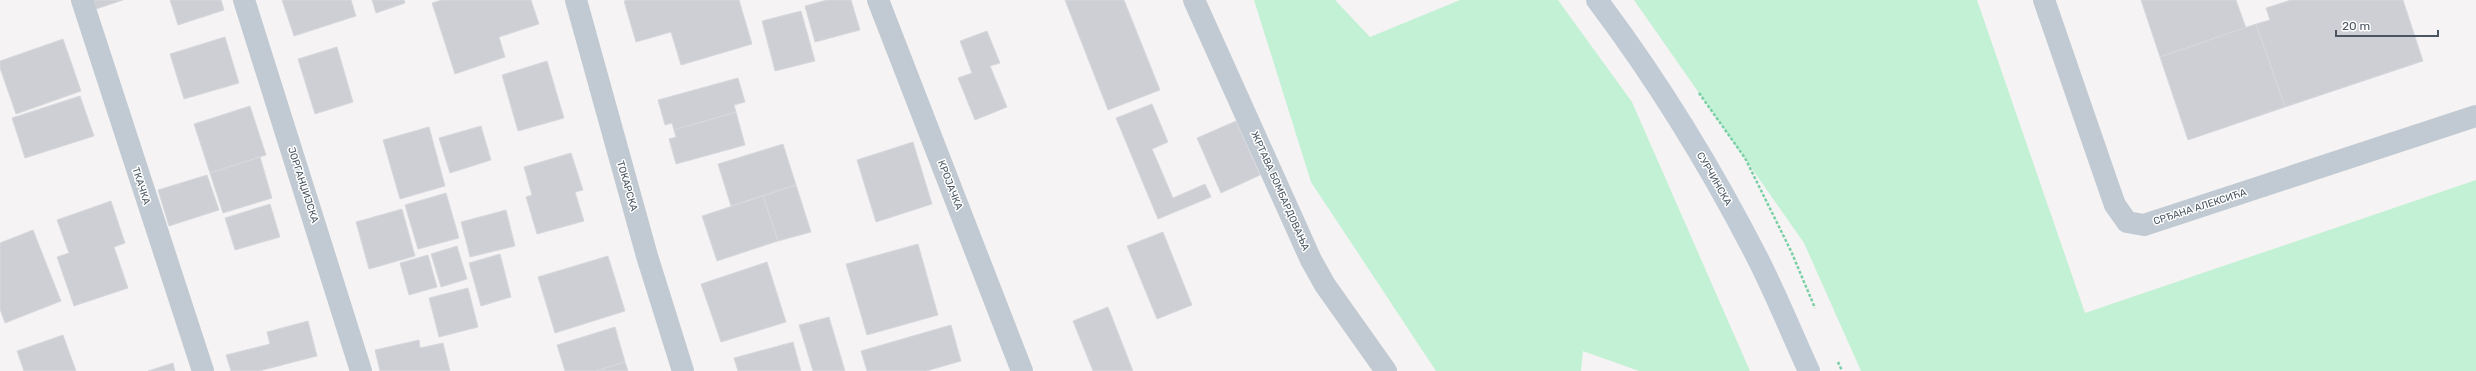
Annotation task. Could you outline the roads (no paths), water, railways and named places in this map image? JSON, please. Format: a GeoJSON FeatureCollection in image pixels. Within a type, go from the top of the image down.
{"type":"FeatureCollection","features":[{"type":"Feature","properties":{"kind":"main road","name":"СУРЧИНСКА"},"geometry":{"type":"LineString","coordinates":[[1597,0],[1652,77],[1718,185],[1759,261],[1809,371]]}},
{"type":"Feature","properties":{"kind":"street","name":"ТКАЧКА"},"geometry":{"type":"LineString","coordinates":[[82,0],[203,371]]}},
{"type":"Feature","properties":{"kind":"street","name":"ЈОРГАНЏИЈСКА"},"geometry":{"type":"LineString","coordinates":[[244,0],[361,371]]}},
{"type":"Feature","properties":{"kind":"street","name":"ТОКАРСКА"},"geometry":{"type":"LineString","coordinates":[[576,0],[647,256],[684,371]]}},
{"type":"Feature","properties":{"kind":"street","name":"КРОЈАЧКА"},"geometry":{"type":"LineString","coordinates":[[878,0],[1022,371]]}},
{"type":"Feature","properties":{"kind":"street","name":"ЖРТАВА БОМБАРДОВАЊА"},"geometry":{"type":"LineString","coordinates":[[1194,0],[1312,260],[1325,285],[1386,371]]}},
{"type":"Feature","properties":{"kind":"street","name":"СРЂАНА АЛЕКСИЋА"},"geometry":{"type":"LineString","coordinates":[[2044,0],[2109,188],[2116,205],[2127,222],[2144,225],[2476,116]]}}]}
